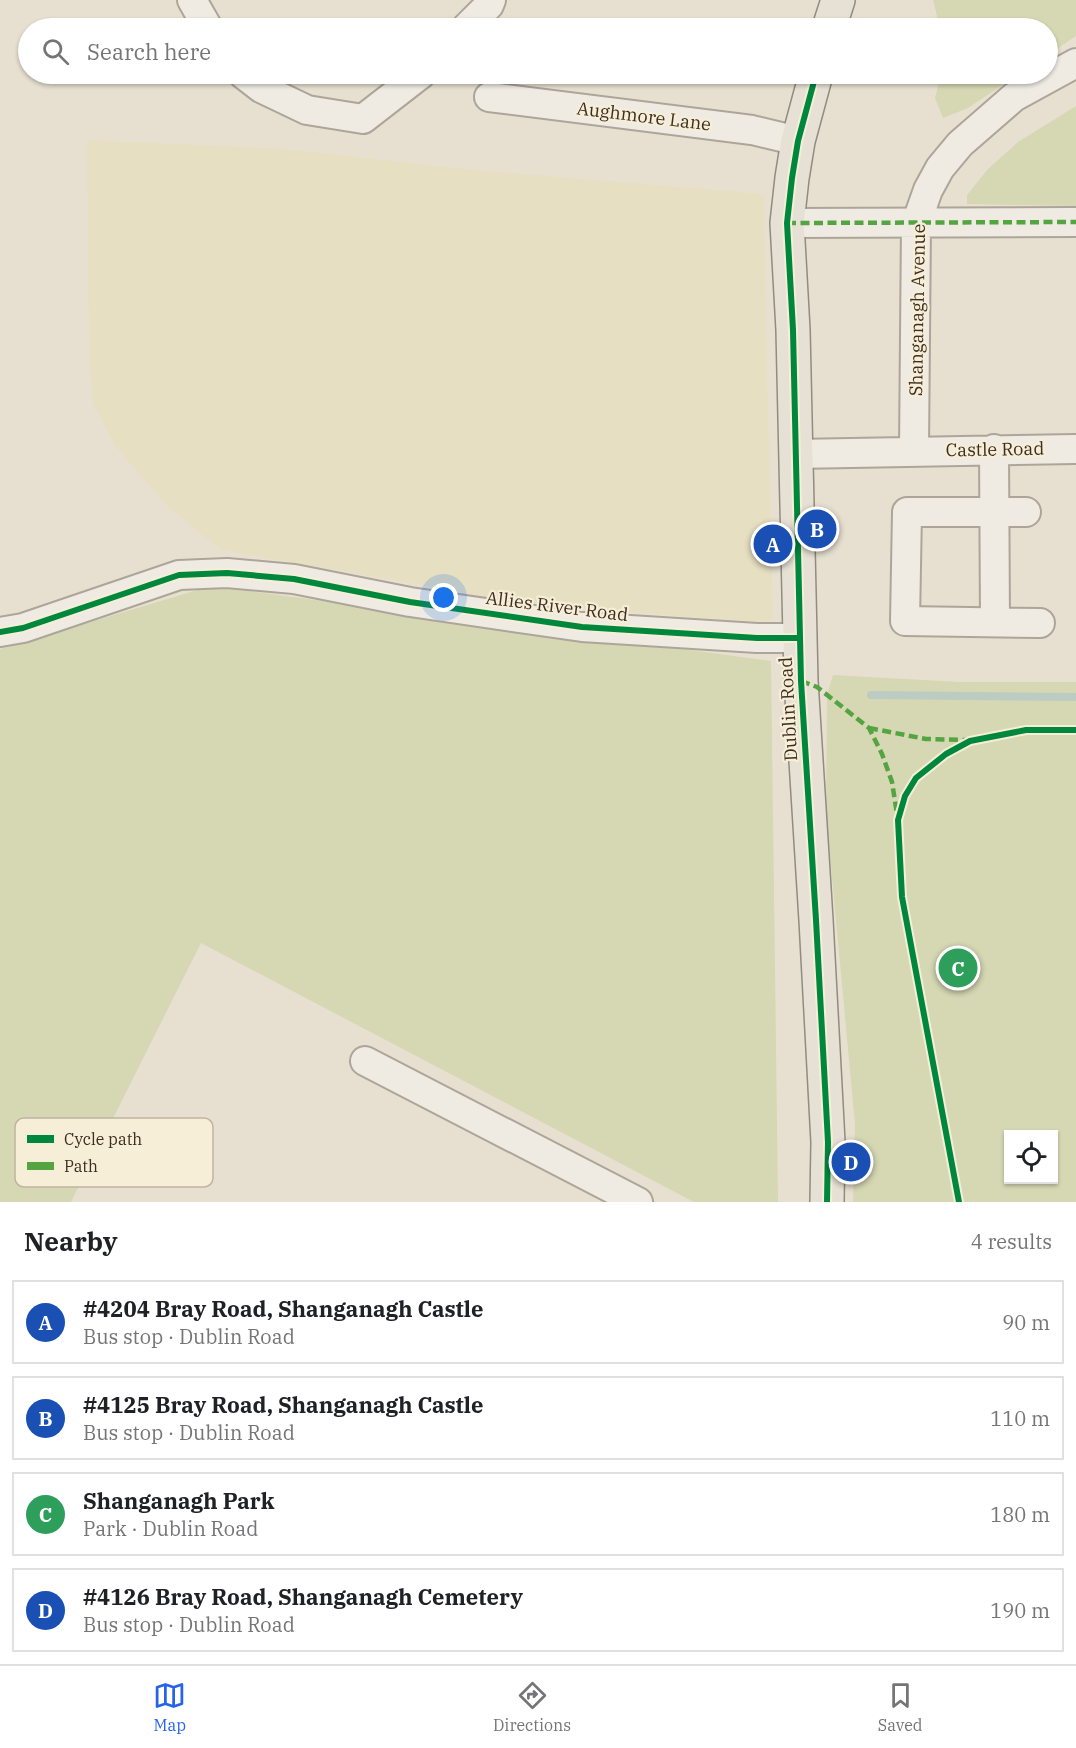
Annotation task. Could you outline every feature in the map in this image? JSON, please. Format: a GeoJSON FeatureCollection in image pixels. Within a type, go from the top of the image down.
{"type":"FeatureCollection","features":[{"type":"Feature","properties":{"kind":"main road"},"geometry":{"type":"LineString","coordinates":[[832,18],[838,0]]}},
{"type":"Feature","properties":{"kind":"main road","name":"Dublin Road"},"geometry":{"type":"LineString","coordinates":[[813,84],[798,141],[787,223],[793,330],[800,639],[828,1142],[826,1202]]}},
{"type":"Feature","properties":{"kind":"street"},"geometry":{"type":"LineString","coordinates":[[192,0],[202,18]]}},
{"type":"Feature","properties":{"kind":"street"},"geometry":{"type":"LineString","coordinates":[[476,18],[491,0]]}},
{"type":"Feature","properties":{"kind":"street","name":"Shanganagh Avenue"},"geometry":{"type":"LineString","coordinates":[[1058,73],[1076,63]]}},
{"type":"Feature","properties":{"kind":"street"},"geometry":{"type":"LineString","coordinates":[[256,84],[307,110],[363,119],[408,84]]}},
{"type":"Feature","properties":{"kind":"street","name":"Shanganagh Avenue"},"geometry":{"type":"LineString","coordinates":[[914,450],[916,224],[928,190],[940,168],[960,144],[1014,97],[1038,84]]}},
{"type":"Feature","properties":{"kind":"street","name":"Aughmore Lane"},"geometry":{"type":"LineString","coordinates":[[489,97],[752,130],[798,141]]}},
{"type":"Feature","properties":{"kind":"street"},"geometry":{"type":"LineString","coordinates":[[787,223],[1076,222]]}},
{"type":"Feature","properties":{"kind":"street","name":"Castle Road"},"geometry":{"type":"LineString","coordinates":[[795,454],[1076,448]]}},
{"type":"Feature","properties":{"kind":"street"},"geometry":{"type":"LineString","coordinates":[[994,449],[995,622]]}},
{"type":"Feature","properties":{"kind":"street"},"geometry":{"type":"LineString","coordinates":[[1026,512],[907,512],[905,621],[1040,623]]}},
{"type":"Feature","properties":{"kind":"street","name":"Allies River Road"},"geometry":{"type":"LineString","coordinates":[[0,633],[23,628],[179,575],[227,573],[294,579],[410,602],[582,627],[800,639]]}},
{"type":"Feature","properties":{"kind":"street"},"geometry":{"type":"LineString","coordinates":[[365,1061],[638,1202]]}},
{"type":"Feature","properties":{"kind":"shaded area"},"geometry":{"type":"Polygon","coordinates":[[[87,140],[287,149],[463,169],[764,194],[773,620],[755,622],[532,604],[221,550],[166,505],[117,448],[93,405],[89,353],[87,140]]]}},
{"type":"Feature","properties":{"kind":"green space"},"geometry":{"type":"Polygon","coordinates":[[[933,0],[1076,0],[1076,36],[1058,48],[1058,18],[938,18],[933,0]]]}},
{"type":"Feature","properties":{"kind":"green space"},"geometry":{"type":"Polygon","coordinates":[[[938,84],[1004,84],[968,108],[943,118],[935,98],[938,84]]]}},
{"type":"Feature","properties":{"kind":"green space"},"geometry":{"type":"Polygon","coordinates":[[[1076,106],[1076,206],[967,204],[967,195],[988,169],[1018,142],[1076,106]]]}},
{"type":"Feature","properties":{"kind":"green space"},"geometry":{"type":"Polygon","coordinates":[[[211,586],[771,661],[778,1202],[694,1202],[201,943],[113,1118],[15,1118],[15,1187],[79,1187],[71,1202],[0,1202],[0,649],[211,586]]]}},
{"type":"Feature","properties":{"kind":"green space"},"geometry":{"type":"Polygon","coordinates":[[[833,675],[960,682],[1076,682],[1076,1202],[853,1202],[855,1124],[826,813],[827,694],[833,675]]]}},
{"type":"Feature","properties":{"kind":"waterway"},"geometry":{"type":"LineString","coordinates":[[871,695],[1076,697]]}},
{"type":"Feature","properties":{"kind":"marked path"},"geometry":{"type":"LineString","coordinates":[[787,223],[1076,222]]}},
{"type":"Feature","properties":{"kind":"marked path"},"geometry":{"type":"LineString","coordinates":[[801,681],[817,687],[869,728],[892,782],[897,814]]}},
{"type":"Feature","properties":{"kind":"marked path"},"geometry":{"type":"LineString","coordinates":[[869,728],[926,739],[967,740]]}},
{"type":"Feature","properties":{"kind":"cycle path"},"geometry":{"type":"LineString","coordinates":[[813,84],[798,141],[787,223],[793,330],[801,681],[828,1142],[827,1202]]}},
{"type":"Feature","properties":{"kind":"cycle path"},"geometry":{"type":"LineString","coordinates":[[0,632],[23,628],[179,575],[227,573],[294,579],[410,602],[582,627],[757,638],[800,638]]}},
{"type":"Feature","properties":{"kind":"cycle path"},"geometry":{"type":"LineString","coordinates":[[959,1202],[902,897],[898,820],[905,796],[916,778],[946,754],[970,741],[1026,730],[1076,730]]}},
{"type":"Feature","properties":{"kind":"place","name":"#4125 Bray Road, Shanganagh Castle"},"geometry":{"type":"Point","coordinates":[817,529]}},
{"type":"Feature","properties":{"kind":"place","name":"#4204 Bray Road, Shanganagh Castle"},"geometry":{"type":"Point","coordinates":[773,544]}},
{"type":"Feature","properties":{"kind":"place","name":"Shanganagh Park"},"geometry":{"type":"Point","coordinates":[958,968]}},
{"type":"Feature","properties":{"kind":"place","name":"#4126 Bray Road, Shanganagh Cemetery"},"geometry":{"type":"Point","coordinates":[851,1162]}}]}
